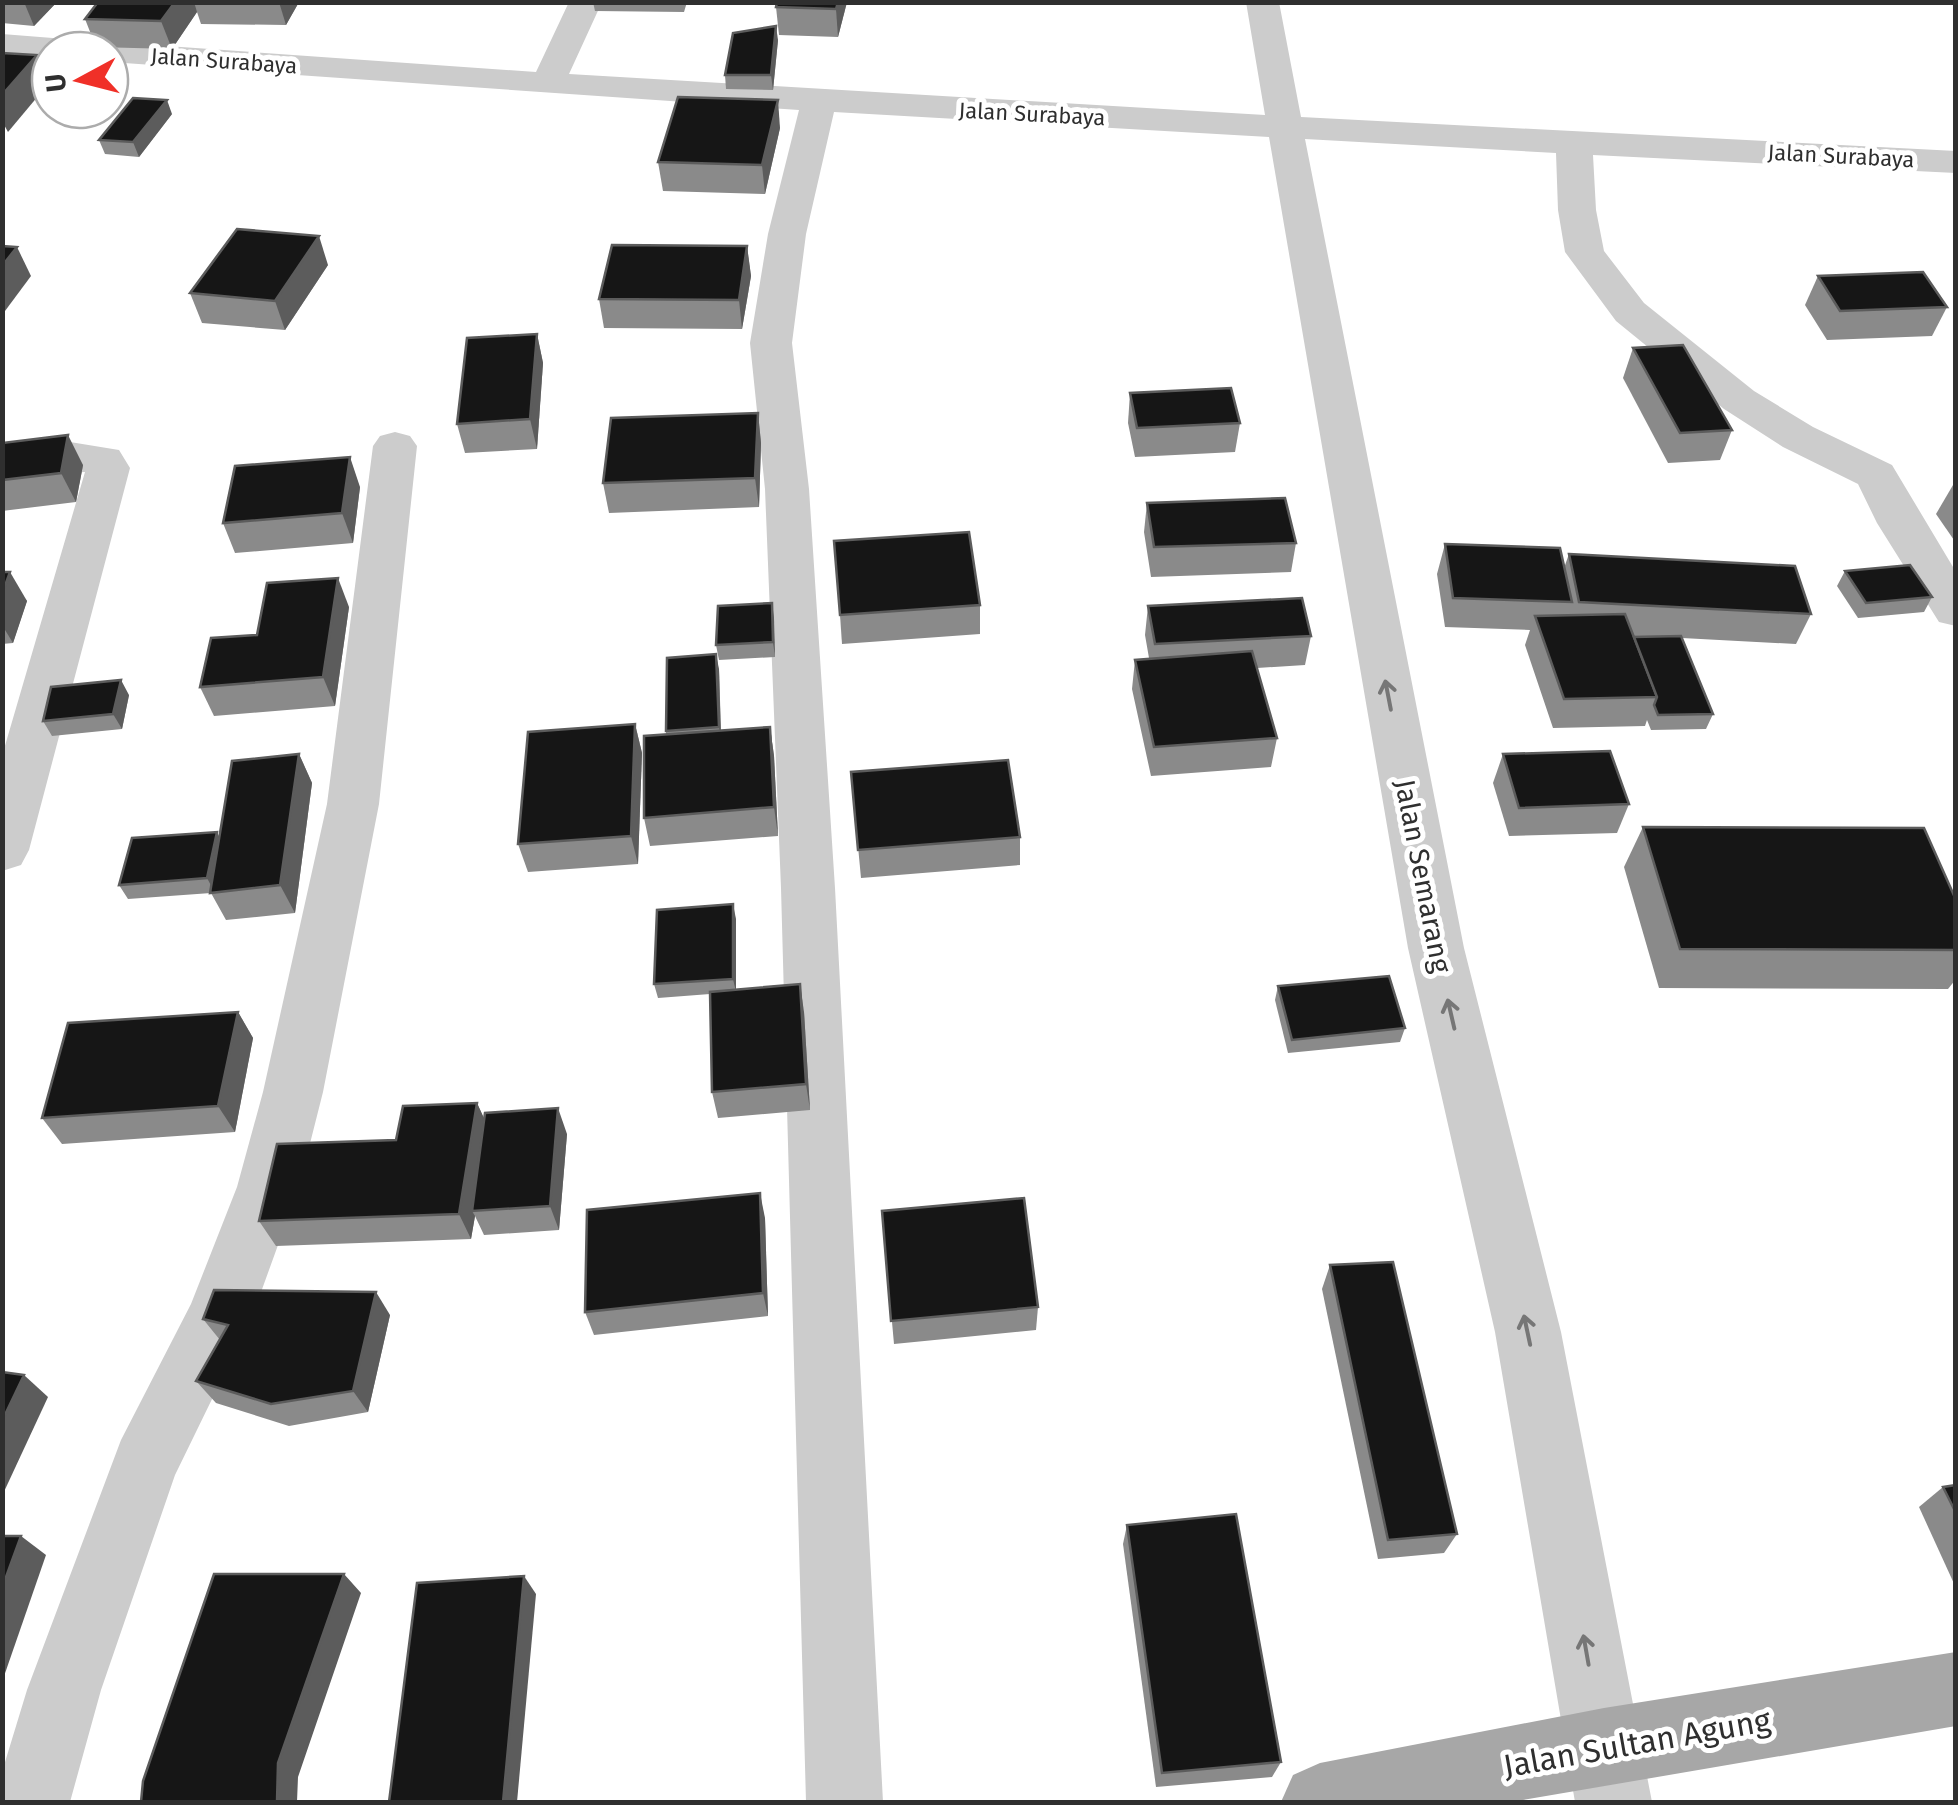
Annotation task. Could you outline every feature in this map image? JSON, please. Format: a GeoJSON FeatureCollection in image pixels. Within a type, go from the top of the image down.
{"type":"FeatureCollection","features":[{"type":"Feature","properties":{"kind":"main road","name":"Jalan Sultan Agung"},"geometry":{"type":"LineString","coordinates":[[1320,1802],[1609,1774],[1956,1689]]}},
{"type":"Feature","properties":{"kind":"street"},"geometry":{"type":"LineString","coordinates":[[547,84],[586,2]]}},
{"type":"Feature","properties":{"kind":"street","name":"Jalan Semarang"},"geometry":{"type":"LineString","coordinates":[[1262,2],[1436,948],[1528,1332],[1609,1774]]}},
{"type":"Feature","properties":{"kind":"street"},"geometry":{"type":"LineString","coordinates":[[2,44],[30,46]]}},
{"type":"Feature","properties":{"kind":"street","name":"Jalan Surabaya"},"geometry":{"type":"LineString","coordinates":[[130,53],[1283,130],[1956,162]]}},
{"type":"Feature","properties":{"kind":"street"},"geometry":{"type":"LineString","coordinates":[[819,102],[787,234],[772,343],[786,489],[808,888],[844,1802]]}},
{"type":"Feature","properties":{"kind":"street"},"geometry":{"type":"LineString","coordinates":[[1574,144],[1585,252],[1630,312],[1740,400],[1798,437],[1876,475],[1900,522],[1956,610]]}},
{"type":"Feature","properties":{"kind":"street"},"geometry":{"type":"LineString","coordinates":[[32,1802],[64,1690],[145,1464],[219,1317],[268,1187],[293,1092],[354,804],[395,446]]}},
{"type":"Feature","properties":{"kind":"street"},"geometry":{"type":"LineString","coordinates":[[2,462],[84,457],[103,460],[108,468],[2,850]]}},
{"type":"Feature","properties":{"kind":"building"},"geometry":{"type":"Polygon","coordinates":[[[98,2],[175,2],[161,21],[85,19],[98,2]]]}},
{"type":"Feature","properties":{"kind":"building"},"geometry":{"type":"Polygon","coordinates":[[[777,2],[838,2],[836,9],[776,7],[777,2]]]}},
{"type":"Feature","properties":{"kind":"building"},"geometry":{"type":"Polygon","coordinates":[[[776,26],[771,75],[725,75],[733,33],[776,26]]]}},
{"type":"Feature","properties":{"kind":"building"},"geometry":{"type":"Polygon","coordinates":[[[2,53],[30,55],[30,63],[2,95],[2,53]]]}},
{"type":"Feature","properties":{"kind":"building"},"geometry":{"type":"Polygon","coordinates":[[[678,97],[778,100],[762,165],[658,162],[678,97]]]}},
{"type":"Feature","properties":{"kind":"building"},"geometry":{"type":"Polygon","coordinates":[[[133,98],[167,100],[133,142],[99,140],[107,130],[130,130],[133,98]]]}},
{"type":"Feature","properties":{"kind":"building"},"geometry":{"type":"Polygon","coordinates":[[[237,229],[319,236],[275,301],[190,293],[237,229]]]}},
{"type":"Feature","properties":{"kind":"building"},"geometry":{"type":"Polygon","coordinates":[[[612,245],[747,246],[739,300],[599,299],[612,245]]]}},
{"type":"Feature","properties":{"kind":"building"},"geometry":{"type":"Polygon","coordinates":[[[2,246],[17,247],[2,266],[2,246]]]}},
{"type":"Feature","properties":{"kind":"building"},"geometry":{"type":"Polygon","coordinates":[[[1923,272],[1947,307],[1840,311],[1818,276],[1923,272]]]}},
{"type":"Feature","properties":{"kind":"building"},"geometry":{"type":"Polygon","coordinates":[[[537,334],[530,419],[457,424],[467,338],[537,334]]]}},
{"type":"Feature","properties":{"kind":"building"},"geometry":{"type":"Polygon","coordinates":[[[1683,345],[1732,430],[1680,433],[1633,348],[1683,345]]]}},
{"type":"Feature","properties":{"kind":"building"},"geometry":{"type":"Polygon","coordinates":[[[1231,388],[1240,423],[1137,428],[1130,393],[1231,388]]]}},
{"type":"Feature","properties":{"kind":"building"},"geometry":{"type":"Polygon","coordinates":[[[758,413],[755,478],[603,483],[611,418],[758,413]]]}},
{"type":"Feature","properties":{"kind":"building"},"geometry":{"type":"Polygon","coordinates":[[[68,435],[61,473],[2,480],[2,443],[68,435]]]}},
{"type":"Feature","properties":{"kind":"building"},"geometry":{"type":"Polygon","coordinates":[[[350,457],[342,513],[223,523],[235,466],[350,457]]]}},
{"type":"Feature","properties":{"kind":"building"},"geometry":{"type":"Polygon","coordinates":[[[1285,498],[1296,543],[1154,547],[1147,503],[1285,498]]]}},
{"type":"Feature","properties":{"kind":"building"},"geometry":{"type":"Polygon","coordinates":[[[969,532],[980,605],[840,615],[834,541],[969,532]]]}},
{"type":"Feature","properties":{"kind":"building"},"geometry":{"type":"Polygon","coordinates":[[[1445,544],[1560,548],[1572,602],[1453,598],[1445,544]]]}},
{"type":"Feature","properties":{"kind":"building"},"geometry":{"type":"Polygon","coordinates":[[[1569,554],[1795,566],[1811,614],[1579,602],[1569,554]]]}},
{"type":"Feature","properties":{"kind":"building"},"geometry":{"type":"Polygon","coordinates":[[[1910,565],[1932,597],[1866,603],[1845,571],[1910,565]]]}},
{"type":"Feature","properties":{"kind":"building"},"geometry":{"type":"Polygon","coordinates":[[[2,572],[10,572],[2,594],[2,572]]]}},
{"type":"Feature","properties":{"kind":"building"},"geometry":{"type":"Polygon","coordinates":[[[338,578],[323,677],[200,687],[211,638],[257,635],[267,583],[338,578]]]}},
{"type":"Feature","properties":{"kind":"building"},"geometry":{"type":"Polygon","coordinates":[[[1302,598],[1311,636],[1155,644],[1148,606],[1302,598]]]}},
{"type":"Feature","properties":{"kind":"building"},"geometry":{"type":"Polygon","coordinates":[[[772,603],[773,642],[716,645],[718,606],[772,603]]]}},
{"type":"Feature","properties":{"kind":"building"},"geometry":{"type":"Polygon","coordinates":[[[1625,614],[1657,697],[1564,699],[1535,616],[1625,614]]]}},
{"type":"Feature","properties":{"kind":"building"},"geometry":{"type":"Polygon","coordinates":[[[1681,636],[1713,714],[1658,715],[1654,705],[1657,697],[1634,637],[1681,636]]]}},
{"type":"Feature","properties":{"kind":"building"},"geometry":{"type":"Polygon","coordinates":[[[1252,651],[1277,738],[1154,747],[1135,660],[1252,651]]]}},
{"type":"Feature","properties":{"kind":"building"},"geometry":{"type":"Polygon","coordinates":[[[716,654],[719,727],[666,731],[667,658],[716,654]]]}},
{"type":"Feature","properties":{"kind":"building"},"geometry":{"type":"Polygon","coordinates":[[[121,680],[113,714],[43,721],[51,687],[121,680]]]}},
{"type":"Feature","properties":{"kind":"building"},"geometry":{"type":"Polygon","coordinates":[[[635,724],[631,836],[518,844],[528,732],[635,724]]]}},
{"type":"Feature","properties":{"kind":"building"},"geometry":{"type":"Polygon","coordinates":[[[770,727],[774,807],[644,818],[644,736],[770,727]]]}},
{"type":"Feature","properties":{"kind":"building"},"geometry":{"type":"Polygon","coordinates":[[[1610,751],[1629,804],[1519,808],[1503,754],[1610,751]]]}},
{"type":"Feature","properties":{"kind":"building"},"geometry":{"type":"Polygon","coordinates":[[[299,754],[280,885],[210,893],[232,761],[299,754]]]}},
{"type":"Feature","properties":{"kind":"building"},"geometry":{"type":"Polygon","coordinates":[[[1008,760],[1020,837],[858,850],[851,772],[1008,760]]]}},
{"type":"Feature","properties":{"kind":"building"},"geometry":{"type":"Polygon","coordinates":[[[1643,827],[1924,828],[1956,900],[1956,950],[1680,949],[1643,827]]]}},
{"type":"Feature","properties":{"kind":"building"},"geometry":{"type":"Polygon","coordinates":[[[217,832],[207,878],[119,885],[132,838],[217,832]]]}},
{"type":"Feature","properties":{"kind":"building"},"geometry":{"type":"Polygon","coordinates":[[[733,904],[733,979],[654,984],[657,910],[733,904]]]}},
{"type":"Feature","properties":{"kind":"building"},"geometry":{"type":"Polygon","coordinates":[[[1389,976],[1405,1028],[1292,1040],[1278,986],[1389,976]]]}},
{"type":"Feature","properties":{"kind":"building"},"geometry":{"type":"Polygon","coordinates":[[[800,984],[806,1084],[712,1092],[710,992],[800,984]]]}},
{"type":"Feature","properties":{"kind":"building"},"geometry":{"type":"Polygon","coordinates":[[[238,1012],[218,1106],[42,1118],[68,1023],[238,1012]]]}},
{"type":"Feature","properties":{"kind":"building"},"geometry":{"type":"Polygon","coordinates":[[[477,1103],[459,1214],[259,1221],[277,1144],[396,1140],[403,1106],[477,1103]]]}},
{"type":"Feature","properties":{"kind":"building"},"geometry":{"type":"Polygon","coordinates":[[[558,1108],[550,1206],[472,1211],[485,1113],[558,1108]]]}},
{"type":"Feature","properties":{"kind":"building"},"geometry":{"type":"Polygon","coordinates":[[[760,1193],[763,1293],[585,1312],[587,1210],[760,1193]]]}},
{"type":"Feature","properties":{"kind":"building"},"geometry":{"type":"Polygon","coordinates":[[[1024,1198],[1038,1307],[891,1321],[882,1211],[1024,1198]]]}},
{"type":"Feature","properties":{"kind":"building"},"geometry":{"type":"Polygon","coordinates":[[[1393,1262],[1457,1534],[1388,1540],[1330,1265],[1393,1262]]]}},
{"type":"Feature","properties":{"kind":"building"},"geometry":{"type":"Polygon","coordinates":[[[214,1290],[376,1292],[353,1391],[271,1404],[196,1381],[228,1325],[203,1319],[214,1290]]]}},
{"type":"Feature","properties":{"kind":"building"},"geometry":{"type":"Polygon","coordinates":[[[2,1372],[24,1375],[2,1421],[2,1372]]]}},
{"type":"Feature","properties":{"kind":"building"},"geometry":{"type":"Polygon","coordinates":[[[1956,1485],[1956,1513],[1943,1487],[1956,1485]]]}},
{"type":"Feature","properties":{"kind":"building"},"geometry":{"type":"Polygon","coordinates":[[[1236,1514],[1281,1762],[1162,1773],[1127,1525],[1236,1514]]]}},
{"type":"Feature","properties":{"kind":"building"},"geometry":{"type":"Polygon","coordinates":[[[2,1536],[21,1536],[2,1588],[2,1536]]]}},
{"type":"Feature","properties":{"kind":"building"},"geometry":{"type":"Polygon","coordinates":[[[214,1574],[344,1574],[278,1763],[277,1802],[141,1802],[143,1781],[214,1574]]]}},
{"type":"Feature","properties":{"kind":"building"},"geometry":{"type":"Polygon","coordinates":[[[524,1576],[503,1802],[389,1802],[417,1583],[524,1576]]]}}]}
